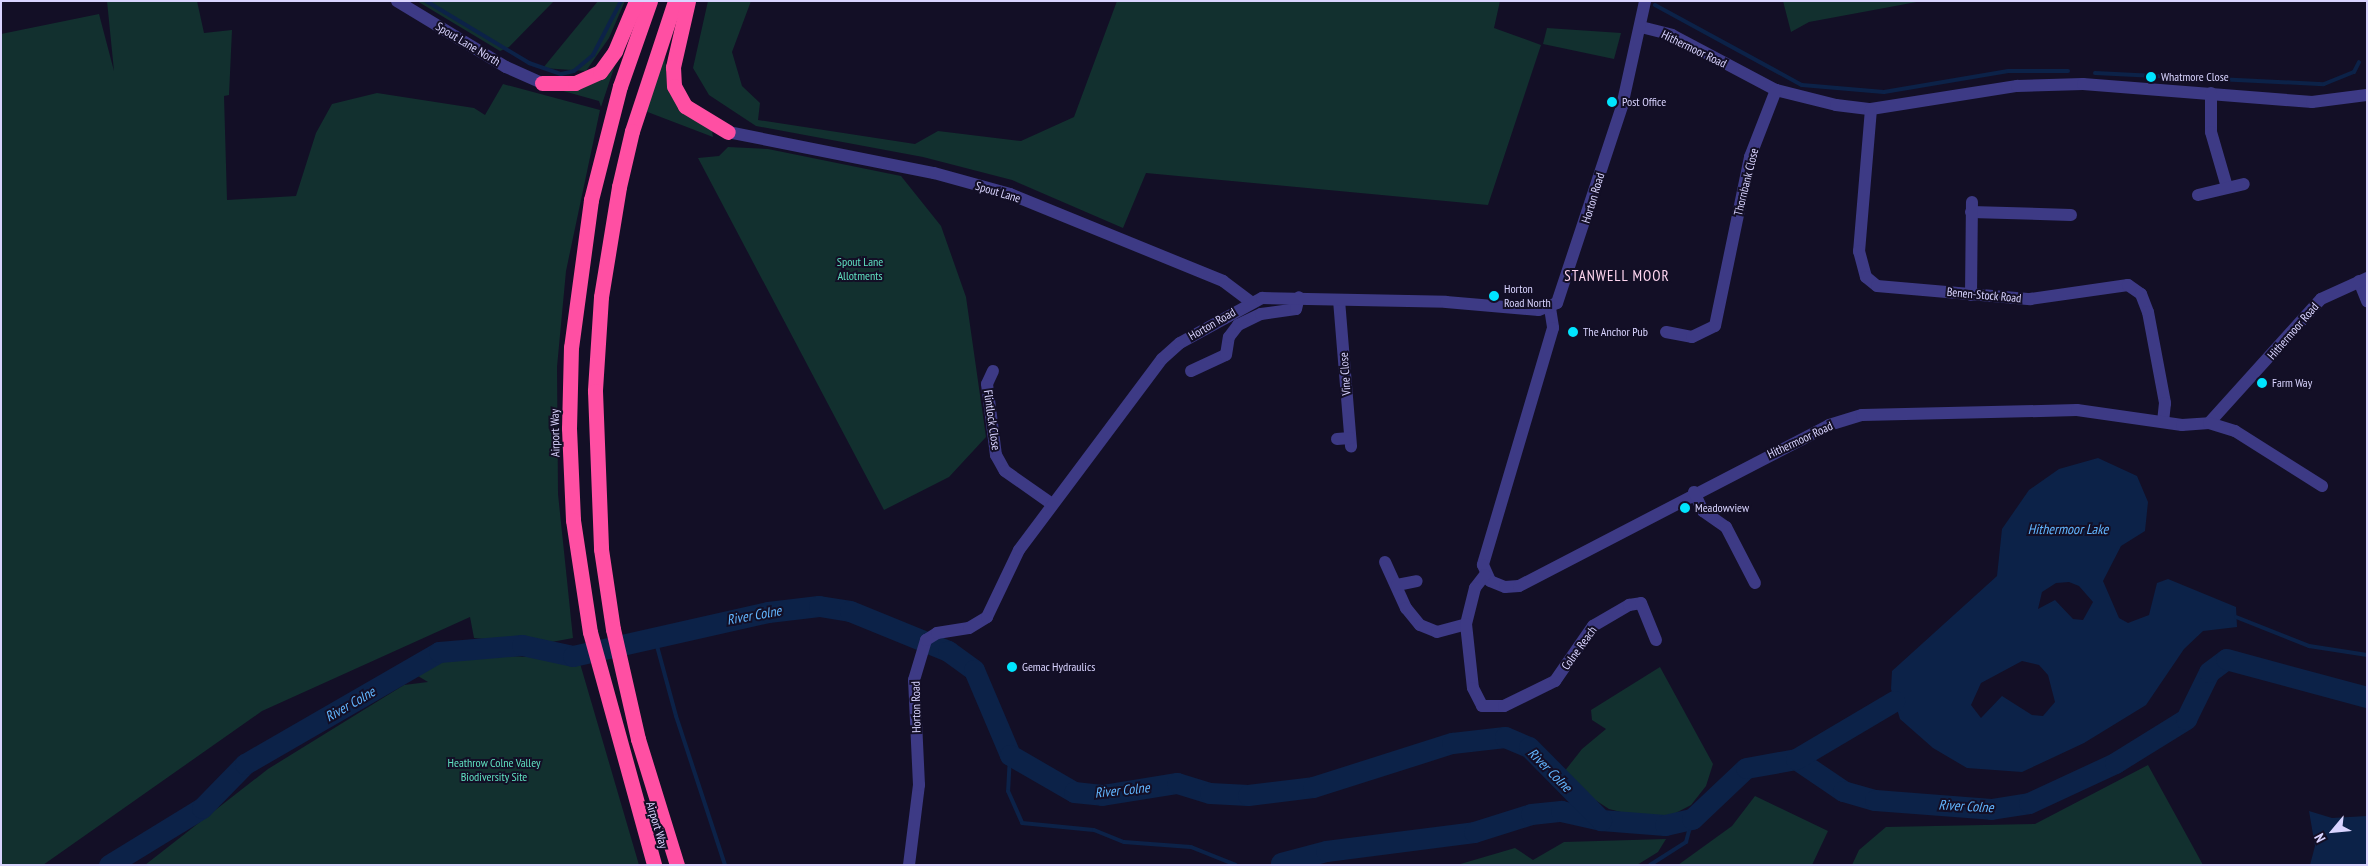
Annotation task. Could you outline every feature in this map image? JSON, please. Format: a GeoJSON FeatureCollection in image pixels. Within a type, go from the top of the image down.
{"type":"FeatureCollection","features":[{"type":"Feature","properties":{"kind":"highway"},"geometry":{"type":"LineString","coordinates":[[542,83],[575,83],[600,72],[615,51],[636,1]]}},
{"type":"Feature","properties":{"kind":"highway","name":"Airport Way"},"geometry":{"type":"LineString","coordinates":[[650,1],[598,168],[571,347],[573,520],[590,632],[597,666],[654,865]]}},
{"type":"Feature","properties":{"kind":"highway","name":"Airport Way"},"geometry":{"type":"LineString","coordinates":[[674,1],[632,131],[601,297],[595,443],[601,549],[619,660],[677,865]]}},
{"type":"Feature","properties":{"kind":"highway"},"geometry":{"type":"LineString","coordinates":[[688,1],[673,67],[674,86],[685,106],[728,132]]}},
{"type":"Feature","properties":{"kind":"street","name":"Spout Lane North"},"geometry":{"type":"LineString","coordinates":[[397,1],[506,67],[542,83]]}},
{"type":"Feature","properties":{"kind":"street","name":"Horton Road"},"geometry":{"type":"LineString","coordinates":[[910,865],[918,802],[918,660],[931,636],[969,628],[987,617],[1015,557],[1052,504],[1171,350],[1252,302],[1299,297],[1550,308],[1561,296],[1589,213],[1641,27],[1645,1]]}},
{"type":"Feature","properties":{"kind":"street","name":"Hithermoor Road"},"geometry":{"type":"LineString","coordinates":[[1641,27],[1672,35],[1776,90],[1836,105],[1871,108],[2017,86],[2083,84],[2312,102],[2367,96]]}},
{"type":"Feature","properties":{"kind":"street","name":"Thornbank Close"},"geometry":{"type":"LineString","coordinates":[[1666,332],[1692,337],[1715,326],[1750,157],[1776,90]]}},
{"type":"Feature","properties":{"kind":"street"},"geometry":{"type":"LineString","coordinates":[[2212,93],[2211,132],[2227,187]]}},
{"type":"Feature","properties":{"kind":"street","name":"Benen-Stock Road"},"geometry":{"type":"LineString","coordinates":[[1871,108],[1861,267],[1877,286],[2030,299],[2128,285],[2141,294],[2148,312],[2165,403],[2163,422]]}},
{"type":"Feature","properties":{"kind":"street","name":"Spout Lane"},"geometry":{"type":"LineString","coordinates":[[728,132],[934,173],[1010,194],[1223,280],[1252,302]]}},
{"type":"Feature","properties":{"kind":"street"},"geometry":{"type":"LineString","coordinates":[[2198,195],[2244,184]]}},
{"type":"Feature","properties":{"kind":"street"},"geometry":{"type":"LineString","coordinates":[[1971,294],[1972,207],[2053,218],[2071,215]]}},
{"type":"Feature","properties":{"kind":"street","name":"Hithermoor Road"},"geometry":{"type":"LineString","coordinates":[[1486,575],[1505,587],[1519,586],[1694,492],[1829,425],[1871,413],[2077,410],[2163,422],[2209,423],[2226,408],[2321,299],[2363,280]]}},
{"type":"Feature","properties":{"kind":"street"},"geometry":{"type":"LineString","coordinates":[[2363,280],[2367,300]]}},
{"type":"Feature","properties":{"kind":"street"},"geometry":{"type":"LineString","coordinates":[[1192,371],[1226,355],[1229,337],[1238,325],[1261,314],[1296,309],[1299,297]]}},
{"type":"Feature","properties":{"kind":"street","name":"Vine Close"},"geometry":{"type":"LineString","coordinates":[[1339,300],[1346,441]]}},
{"type":"Feature","properties":{"kind":"street"},"geometry":{"type":"LineString","coordinates":[[1385,562],[1397,584],[1406,608],[1420,625],[1437,632],[1466,624],[1475,588],[1486,575],[1488,550],[1553,328],[1550,308]]}},
{"type":"Feature","properties":{"kind":"street","name":"Flintlock Close"},"geometry":{"type":"LineString","coordinates":[[993,372],[987,384],[996,455],[1005,471],[1052,504]]}},
{"type":"Feature","properties":{"kind":"street"},"geometry":{"type":"LineString","coordinates":[[2226,408],[2235,431]]}},
{"type":"Feature","properties":{"kind":"street"},"geometry":{"type":"LineString","coordinates":[[2209,423],[2235,431],[2322,486]]}},
{"type":"Feature","properties":{"kind":"street"},"geometry":{"type":"LineString","coordinates":[[1694,492],[1703,511],[1726,527],[1755,584]]}},
{"type":"Feature","properties":{"kind":"street"},"geometry":{"type":"LineString","coordinates":[[1397,584],[1416,582]]}},
{"type":"Feature","properties":{"kind":"street","name":"Colne Reach"},"geometry":{"type":"LineString","coordinates":[[1466,624],[1473,688],[1482,706],[1504,706],[1555,681],[1593,626],[1629,605],[1641,603],[1656,640]]}},
{"type":"Feature","properties":{"kind":"green space"},"geometry":{"type":"Polygon","coordinates":[[[107,1],[197,1],[204,33],[232,30],[229,95],[224,96],[227,200],[296,196],[316,133],[332,104],[377,93],[474,108],[485,115],[503,84],[600,110],[566,271],[557,367],[558,494],[573,638],[541,644],[474,638],[470,617],[262,711],[43,865],[1,865],[1,34],[99,14],[114,71],[107,1]]]}},
{"type":"Feature","properties":{"kind":"green space"},"geometry":{"type":"Polygon","coordinates":[[[417,1],[554,1],[509,47],[500,51],[417,1]]]}},
{"type":"Feature","properties":{"kind":"green space"},"geometry":{"type":"Polygon","coordinates":[[[598,1],[625,1],[609,38],[586,71],[543,68],[598,1]]]}},
{"type":"Feature","properties":{"kind":"green space"},"geometry":{"type":"Polygon","coordinates":[[[708,1],[751,1],[732,52],[742,86],[760,103],[758,120],[915,144],[938,131],[1021,141],[1074,117],[1117,1],[1500,1],[1494,28],[1541,45],[1488,205],[1146,173],[1123,228],[1012,180],[923,157],[756,126],[709,95],[693,68],[708,1]]]}},
{"type":"Feature","properties":{"kind":"green space"},"geometry":{"type":"Polygon","coordinates":[[[1783,1],[1922,1],[1809,22],[1791,32],[1783,1]]]}},
{"type":"Feature","properties":{"kind":"green space"},"geometry":{"type":"Polygon","coordinates":[[[1547,28],[1621,33],[1614,59],[1543,44],[1547,28]]]}},
{"type":"Feature","properties":{"kind":"green space"},"geometry":{"type":"Polygon","coordinates":[[[620,50],[601,107],[599,101],[556,89],[574,86],[620,50]]]}},
{"type":"Feature","properties":{"kind":"green space"},"geometry":{"type":"Polygon","coordinates":[[[665,54],[667,85],[711,126],[713,137],[645,111],[665,54]]]}},
{"type":"Feature","properties":{"kind":"green space","name":"Spout Lane Allotments"},"geometry":{"type":"Polygon","coordinates":[[[728,147],[768,149],[901,176],[941,226],[966,297],[986,437],[949,477],[884,510],[698,158],[719,156],[728,147]]]}},
{"type":"Feature","properties":{"kind":"green space","name":"Heathrow Colne Valley Biodiversity Site"},"geometry":{"type":"Polygon","coordinates":[[[510,656],[579,660],[639,865],[145,865],[268,769],[404,685],[428,682],[418,676],[439,659],[510,656]]]}},
{"type":"Feature","properties":{"kind":"green space"},"geometry":{"type":"Polygon","coordinates":[[[1660,667],[1713,764],[1706,786],[1691,805],[1670,816],[1640,817],[1609,809],[1560,777],[1582,749],[1606,729],[1592,720],[1591,710],[1660,667]]]}},
{"type":"Feature","properties":{"kind":"green space"},"geometry":{"type":"Polygon","coordinates":[[[2148,765],[2203,865],[1852,865],[1859,850],[1886,827],[2035,824],[2148,765]]]}},
{"type":"Feature","properties":{"kind":"green space"},"geometry":{"type":"Polygon","coordinates":[[[1755,796],[1828,831],[1812,865],[1678,865],[1732,826],[1755,796]]]}},
{"type":"Feature","properties":{"kind":"green space"},"geometry":{"type":"Polygon","coordinates":[[[1666,839],[1658,852],[1637,865],[1457,865],[1515,848],[1533,860],[1564,842],[1666,839]]]}},
{"type":"Feature","properties":{"kind":"water","name":"Hithermoor Lake"},"geometry":{"type":"Polygon","coordinates":[[[2098,458],[2137,476],[2148,502],[2145,531],[2121,546],[2103,581],[2119,618],[2128,623],[2149,615],[2157,583],[2168,579],[2236,607],[2237,627],[2203,631],[2184,649],[2146,705],[2084,743],[2022,772],[1967,768],[1933,748],[1900,719],[1891,689],[1892,671],[1997,576],[2002,529],[2029,490],[2059,469],[2098,458]],[[2069,582],[2056,583],[2042,592],[2038,609],[2055,600],[2073,619],[2083,620],[2093,602],[2079,586],[2069,582]],[[2022,661],[1981,683],[1971,705],[1981,718],[2002,696],[2032,715],[2043,716],[2055,702],[2048,675],[2039,665],[2022,661]]]}},
{"type":"Feature","properties":{"kind":"water"},"geometry":{"type":"Polygon","coordinates":[[[2309,811],[2332,818],[2367,816],[2367,865],[2310,865],[2315,846],[2309,811]]]}},
{"type":"Feature","properties":{"kind":"waterway"},"geometry":{"type":"LineString","coordinates":[[426,1],[529,63],[561,74],[574,71],[593,55],[621,1]]}},
{"type":"Feature","properties":{"kind":"waterway"},"geometry":{"type":"LineString","coordinates":[[1655,5],[1802,85],[1884,92],[2008,71],[2068,71]]}},
{"type":"Feature","properties":{"kind":"waterway"},"geometry":{"type":"LineString","coordinates":[[2095,73],[2324,84],[2354,72],[2359,62]]}},
{"type":"Feature","properties":{"kind":"waterway","name":"River Colne"},"geometry":{"type":"LineString","coordinates":[[109,865],[202,808],[245,764],[439,652],[522,645],[573,656],[768,612],[819,606],[850,611],[948,651],[974,670],[1010,755],[1074,792],[1102,795],[1177,783],[1210,793],[1248,795],[1313,787],[1452,743],[1505,737],[1529,747],[1601,820]]}},
{"type":"Feature","properties":{"kind":"waterway"},"geometry":{"type":"LineString","coordinates":[[2236,617],[2309,646],[2367,655]]}},
{"type":"Feature","properties":{"kind":"waterway","name":"River Colne"},"geometry":{"type":"LineString","coordinates":[[654,635],[676,716],[725,865]]}},
{"type":"Feature","properties":{"kind":"waterway","name":"River Colne"},"geometry":{"type":"LineString","coordinates":[[1796,759],[1843,791],[1875,800],[1991,809],[2029,803],[2115,763],[2186,719],[2209,672],[2226,659],[2367,697]]}},
{"type":"Feature","properties":{"kind":"waterway","name":"River Colne"},"geometry":{"type":"LineString","coordinates":[[1281,863],[1326,851],[1474,832],[1531,814],[1561,811],[1601,820],[1665,825],[1692,819],[1746,768],[1796,759],[1894,701]]}},
{"type":"Feature","properties":{"kind":"waterway"},"geometry":{"type":"LineString","coordinates":[[1010,755],[1008,791],[1022,823],[1094,830],[1124,842],[1191,847],[1236,865]]}},
{"type":"Feature","properties":{"kind":"waterway"},"geometry":{"type":"LineString","coordinates":[[1650,865],[1686,842],[1692,819]]}},
{"type":"Feature","properties":{"kind":"place","name":"Whatmore Close"},"geometry":{"type":"Point","coordinates":[2151,77]}},
{"type":"Feature","properties":{"kind":"place","name":"Post Office"},"geometry":{"type":"Point","coordinates":[1612,102]}},
{"type":"Feature","properties":{"kind":"place","name":"Horton Road North"},"geometry":{"type":"Point","coordinates":[1494,296]}},
{"type":"Feature","properties":{"kind":"place","name":"The Anchor Pub"},"geometry":{"type":"Point","coordinates":[1573,332]}},
{"type":"Feature","properties":{"kind":"place","name":"Farm Way"},"geometry":{"type":"Point","coordinates":[2262,383]}},
{"type":"Feature","properties":{"kind":"place","name":"Meadowview"},"geometry":{"type":"Point","coordinates":[1685,508]}},
{"type":"Feature","properties":{"kind":"place","name":"Gemac Hydraulics"},"geometry":{"type":"Point","coordinates":[1012,667]}},
{"type":"Feature","properties":{"kind":"district","name":"STANWELL MOOR"},"geometry":{"type":"Point","coordinates":[1617,276]}}]}
